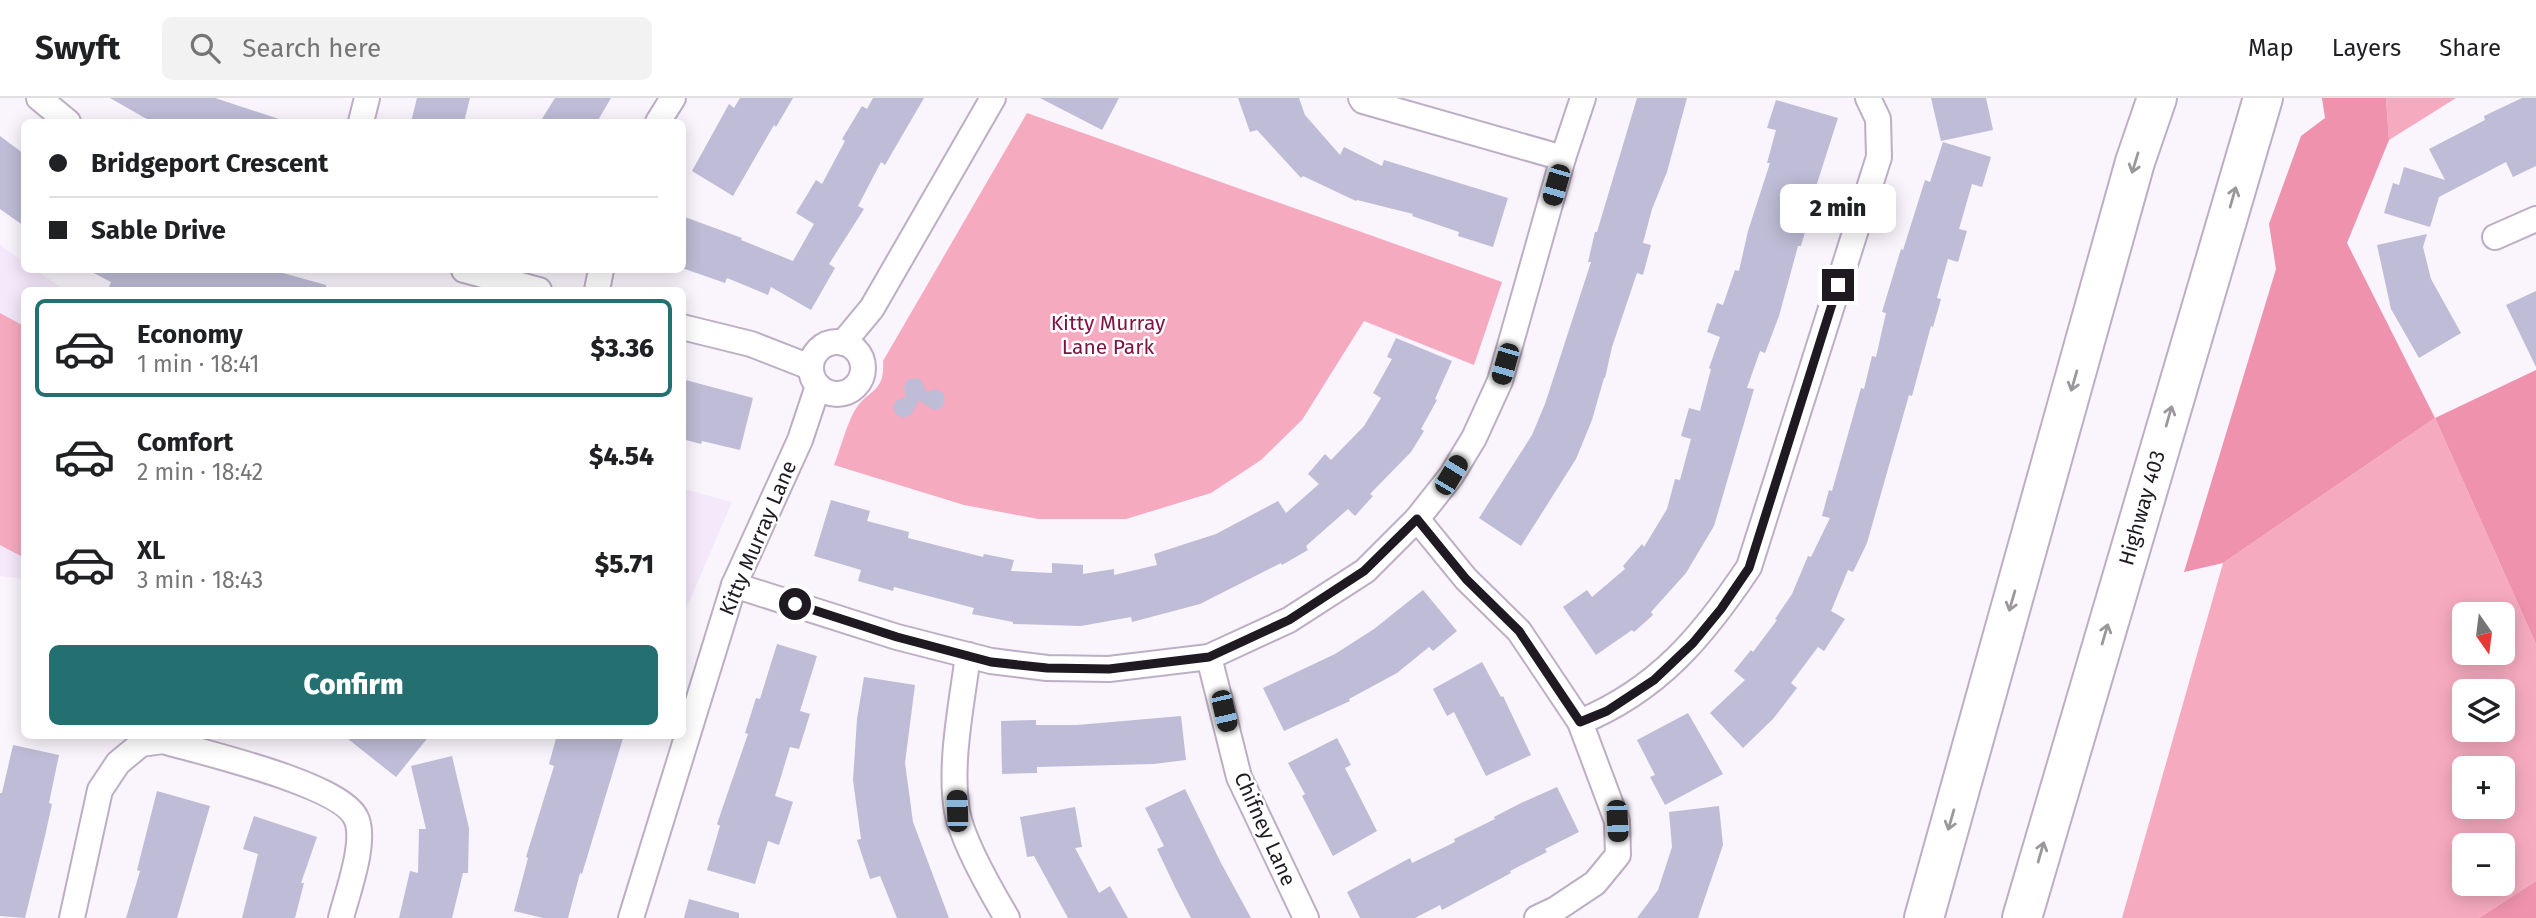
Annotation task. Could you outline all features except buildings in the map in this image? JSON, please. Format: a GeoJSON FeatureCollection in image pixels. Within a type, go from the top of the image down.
{"type":"FeatureCollection","features":[{"type":"Feature","properties":{"kind":"highway"},"geometry":{"type":"LineString","coordinates":[[1924,918],[2135,162],[2157,98]]}},
{"type":"Feature","properties":{"kind":"highway","name":"Highway 403"},"geometry":{"type":"LineString","coordinates":[[2022,918],[2263,98]]}},
{"type":"Feature","properties":{"kind":"street"},"geometry":{"type":"LineString","coordinates":[[362,119],[367,98]]}},
{"type":"Feature","properties":{"kind":"street"},"geometry":{"type":"LineString","coordinates":[[660,119],[673,98]]}},
{"type":"Feature","properties":{"kind":"street"},"geometry":{"type":"LineString","coordinates":[[851,349],[993,98]]}},
{"type":"Feature","properties":{"kind":"street"},"geometry":{"type":"LineString","coordinates":[[1361,98],[1363,101],[1563,158]]}},
{"type":"Feature","properties":{"kind":"street"},"geometry":{"type":"LineString","coordinates":[[734,585],[897,637],[991,662],[1047,668],[1109,669],[1209,657],[1289,620],[1364,571],[1417,519],[1451,475],[1474,438],[1500,382],[1563,158],[1583,98]]}},
{"type":"Feature","properties":{"kind":"street"},"geometry":{"type":"LineString","coordinates":[[1580,722],[1607,711],[1654,680],[1693,643],[1749,568],[1879,157],[1878,119],[1868,98]]}},
{"type":"Feature","properties":{"kind":"street"},"geometry":{"type":"LineString","coordinates":[[43,99],[65,119]]}},
{"type":"Feature","properties":{"kind":"street"},"geometry":{"type":"LineString","coordinates":[[2495,237],[2536,219]]}},
{"type":"Feature","properties":{"kind":"street"},"geometry":{"type":"LineString","coordinates":[[475,273],[528,287]]}},
{"type":"Feature","properties":{"kind":"street"},"geometry":{"type":"LineString","coordinates":[[686,328],[751,344],[852,389],[863,372],[851,349]]}},
{"type":"Feature","properties":{"kind":"street"},"geometry":{"type":"LineString","coordinates":[[820,374],[827,344],[851,349]]}},
{"type":"Feature","properties":{"kind":"street","name":"Kitty Murray Lane"},"geometry":{"type":"LineString","coordinates":[[631,918],[734,585],[800,440],[820,374]]}},
{"type":"Feature","properties":{"kind":"street"},"geometry":{"type":"LineString","coordinates":[[1417,519],[1466,579],[1519,631],[1580,722],[1617,821],[1618,855],[1595,883],[1556,909],[1536,918]]}},
{"type":"Feature","properties":{"kind":"street"},"geometry":{"type":"LineString","coordinates":[[968,655],[955,763],[957,811],[972,850],[1007,918]]}},
{"type":"Feature","properties":{"kind":"street","name":"Chifney Lane"},"geometry":{"type":"LineString","coordinates":[[1209,657],[1239,777],[1306,918]]}},
{"type":"Feature","properties":{"kind":"street"},"geometry":{"type":"LineString","coordinates":[[72,918],[100,790],[118,762],[141,744],[163,741],[309,785],[345,805],[357,819],[359,852],[341,918]]}},
{"type":"Feature","properties":{"kind":"shaded area"},"geometry":{"type":"Polygon","coordinates":[[[2322,98],[2386,98],[2389,140],[2347,243],[2435,418],[2223,563],[2184,572],[2276,269],[2269,224],[2301,136],[2325,118],[2322,98]]]}},
{"type":"Feature","properties":{"kind":"shaded area"},"geometry":{"type":"Polygon","coordinates":[[[0,245],[21,260],[21,273],[40,273],[60,287],[21,287],[21,579],[0,576],[0,245]]]}},
{"type":"Feature","properties":{"kind":"shaded area"},"geometry":{"type":"Polygon","coordinates":[[[2536,370],[2536,644],[2435,418],[2536,370]]]}},
{"type":"Feature","properties":{"kind":"shaded area"},"geometry":{"type":"Polygon","coordinates":[[[686,490],[732,502],[686,609],[686,490]]]}},
{"type":"Feature","properties":{"kind":"shaded area"},"geometry":{"type":"Polygon","coordinates":[[[2536,881],[2536,918],[2479,918],[2515,896],[2536,881]]]}},
{"type":"Feature","properties":{"kind":"green space"},"geometry":{"type":"Polygon","coordinates":[[[2386,98],[2456,98],[2389,140],[2386,98]]]}},
{"type":"Feature","properties":{"kind":"green space","name":"Kitty Murray Lane Park"},"geometry":{"type":"Polygon","coordinates":[[[1027,113],[1502,282],[1474,365],[1364,321],[1302,420],[1261,460],[1211,493],[1126,519],[1038,519],[964,505],[834,465],[854,412],[882,379],[883,361],[1027,113]]]}},
{"type":"Feature","properties":{"kind":"green space"},"geometry":{"type":"Polygon","coordinates":[[[0,313],[21,324],[21,556],[0,545],[0,313]]]}},
{"type":"Feature","properties":{"kind":"green space"},"geometry":{"type":"Polygon","coordinates":[[[2435,418],[2536,644],[2536,881],[2515,895],[2515,833],[2452,833],[2452,896],[2513,896],[2479,918],[2122,918],[2223,563],[2435,418]]]}},
{"type":"Feature","properties":{"kind":"route"},"geometry":{"type":"LineString","coordinates":[[795,604],[897,637],[991,662],[1047,668],[1109,669],[1209,657],[1289,620],[1364,571],[1417,519],[1466,579],[1519,631],[1580,722],[1607,711],[1654,680],[1693,643],[1749,568],[1838,285]]}}]}
